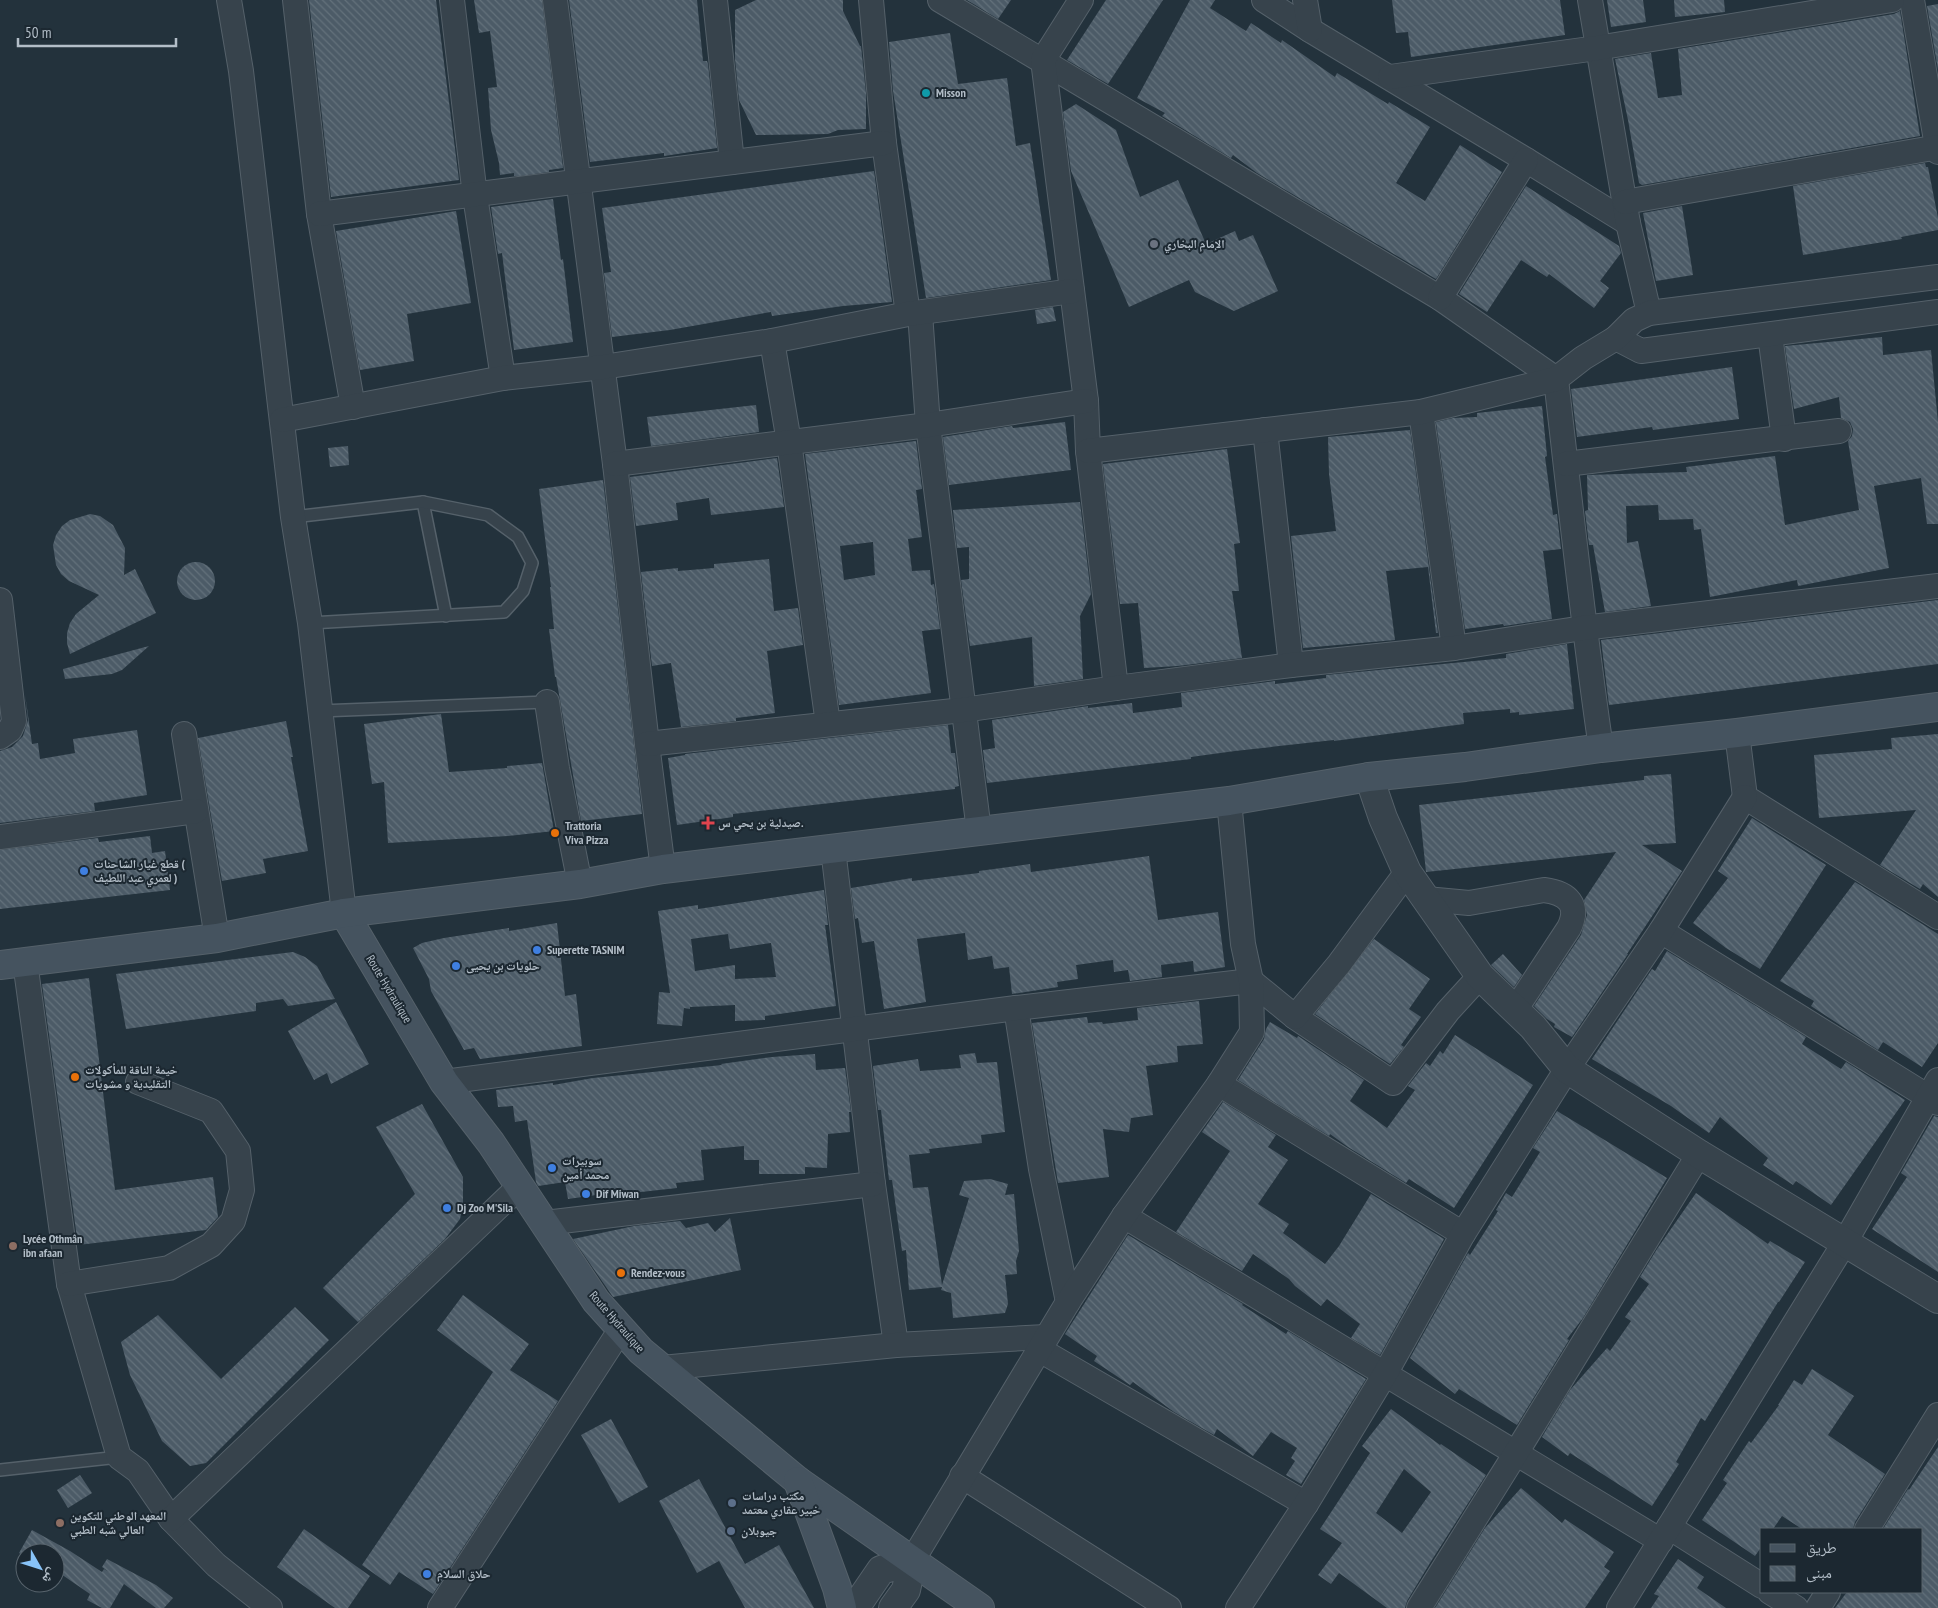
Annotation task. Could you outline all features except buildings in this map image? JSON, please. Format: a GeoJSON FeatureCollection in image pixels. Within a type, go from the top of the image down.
{"type":"FeatureCollection","features":[{"type":"Feature","properties":{"kind":"main road"},"geometry":{"type":"LineString","coordinates":[[13,964],[217,938],[344,913],[580,884],[663,869],[1229,801],[1369,777],[1465,767],[1601,748],[1737,733],[1938,707]]}},
{"type":"Feature","properties":{"kind":"main road","name":"Route Hydraulique"},"geometry":{"type":"LineString","coordinates":[[344,913],[444,1082],[491,1143],[596,1301],[621,1329],[641,1351],[798,1481],[912,1561],[971,1607]]}},
{"type":"Feature","properties":{"kind":"main road"},"geometry":{"type":"LineString","coordinates":[[798,1481],[834,1579],[842,1608]]}},
{"type":"Feature","properties":{"kind":"street"},"geometry":{"type":"LineString","coordinates":[[230,0],[256,192],[294,517],[310,623],[344,913]]}},
{"type":"Feature","properties":{"kind":"street"},"geometry":{"type":"LineString","coordinates":[[295,0],[319,214],[353,407]]}},
{"type":"Feature","properties":{"kind":"street"},"geometry":{"type":"LineString","coordinates":[[452,0],[475,196],[503,378]]}},
{"type":"Feature","properties":{"kind":"street"},"geometry":{"type":"LineString","coordinates":[[555,0],[603,367],[663,869]]}},
{"type":"Feature","properties":{"kind":"street"},"geometry":{"type":"LineString","coordinates":[[715,0],[732,162]]}},
{"type":"Feature","properties":{"kind":"street"},"geometry":{"type":"LineString","coordinates":[[871,0],[884,143],[914,313],[979,831]]}},
{"type":"Feature","properties":{"kind":"street"},"geometry":{"type":"LineString","coordinates":[[940,0],[1440,298],[1556,379],[1584,628],[1601,748]]}},
{"type":"Feature","properties":{"kind":"street"},"geometry":{"type":"LineString","coordinates":[[1081,0],[1043,60],[1086,401],[1088,451],[1116,688]]}},
{"type":"Feature","properties":{"kind":"street"},"geometry":{"type":"LineString","coordinates":[[1264,0],[1310,30],[1526,160],[1626,212],[1938,149],[1912,0]]}},
{"type":"Feature","properties":{"kind":"street"},"geometry":{"type":"LineString","coordinates":[[1305,0],[1310,30]]}},
{"type":"Feature","properties":{"kind":"street"},"geometry":{"type":"LineString","coordinates":[[1590,0],[1596,48],[1626,212],[1649,313]]}},
{"type":"Feature","properties":{"kind":"street"},"geometry":{"type":"LineString","coordinates":[[1390,77],[1596,48],[1892,0]]}},
{"type":"Feature","properties":{"kind":"street"},"geometry":{"type":"LineString","coordinates":[[319,214],[475,196],[579,181],[884,143]]}},
{"type":"Feature","properties":{"kind":"street"},"geometry":{"type":"LineString","coordinates":[[1440,298],[1526,160]]}},
{"type":"Feature","properties":{"kind":"street"},"geometry":{"type":"LineString","coordinates":[[1088,451],[1420,412],[1556,379],[1583,358],[1616,338],[1634,320],[1649,313],[1938,277]]}},
{"type":"Feature","properties":{"kind":"street"},"geometry":{"type":"LineString","coordinates":[[282,420],[503,378],[603,367],[772,341],[914,313],[1072,291]]}},
{"type":"Feature","properties":{"kind":"street"},"geometry":{"type":"LineString","coordinates":[[1616,338],[1641,351],[1938,312]]}},
{"type":"Feature","properties":{"kind":"street"},"geometry":{"type":"LineString","coordinates":[[1770,335],[1784,438]]}},
{"type":"Feature","properties":{"kind":"street"},"geometry":{"type":"LineString","coordinates":[[772,341],[789,442],[828,724]]}},
{"type":"Feature","properties":{"kind":"street"},"geometry":{"type":"LineString","coordinates":[[615,464],[928,426],[1086,401]]}},
{"type":"Feature","properties":{"kind":"street"},"geometry":{"type":"LineString","coordinates":[[1420,412],[1454,648]]}},
{"type":"Feature","properties":{"kind":"street"},"geometry":{"type":"LineString","coordinates":[[1265,430],[1291,665]]}},
{"type":"Feature","properties":{"kind":"street"},"geometry":{"type":"LineString","coordinates":[[1566,464],[1839,431]]}},
{"type":"Feature","properties":{"kind":"street"},"geometry":{"type":"LineString","coordinates":[[647,744],[963,710],[1291,665],[1454,648],[1584,628],[1938,586]]}},
{"type":"Feature","properties":{"kind":"street"},"geometry":{"type":"LineString","coordinates":[[0,600],[14,721],[10,730],[0,737]]}},
{"type":"Feature","properties":{"kind":"street"},"geometry":{"type":"LineString","coordinates":[[547,702],[557,768],[580,884]]}},
{"type":"Feature","properties":{"kind":"street"},"geometry":{"type":"LineString","coordinates":[[1238,1608],[1306,1504],[1385,1374],[1463,1234],[1567,1070],[1661,931],[1745,797],[1737,733]]}},
{"type":"Feature","properties":{"kind":"street"},"geometry":{"type":"LineString","coordinates":[[184,734],[217,938]]}},
{"type":"Feature","properties":{"kind":"street"},"geometry":{"type":"LineString","coordinates":[[1369,777],[1383,818],[1407,872],[1480,976],[1533,1027],[1567,1070],[1699,1154],[1938,1299]]}},
{"type":"Feature","properties":{"kind":"street"},"geometry":{"type":"LineString","coordinates":[[1745,797],[1938,917]]}},
{"type":"Feature","properties":{"kind":"street"},"geometry":{"type":"LineString","coordinates":[[893,1608],[906,1590],[912,1561],[1068,1302],[1124,1216],[1219,1084],[1252,1032],[1251,982],[1243,944],[1229,801]]}},
{"type":"Feature","properties":{"kind":"street"},"geometry":{"type":"LineString","coordinates":[[0,837],[196,811]]}},
{"type":"Feature","properties":{"kind":"street"},"geometry":{"type":"LineString","coordinates":[[833,849],[873,1184],[896,1345]]}},
{"type":"Feature","properties":{"kind":"street"},"geometry":{"type":"LineString","coordinates":[[1295,1017],[1339,964],[1407,872]]}},
{"type":"Feature","properties":{"kind":"street"},"geometry":{"type":"LineString","coordinates":[[1426,899],[1469,903],[1544,890],[1564,895],[1571,902],[1574,918],[1569,928],[1515,1010]]}},
{"type":"Feature","properties":{"kind":"street"},"geometry":{"type":"LineString","coordinates":[[1619,1608],[1935,1093],[1661,931]]}},
{"type":"Feature","properties":{"kind":"street"},"geometry":{"type":"LineString","coordinates":[[13,964],[69,1284],[118,1458],[138,1471],[171,1519],[216,1565],[270,1608]]}},
{"type":"Feature","properties":{"kind":"street"},"geometry":{"type":"LineString","coordinates":[[444,1082],[1016,1008],[1251,982],[1295,1017],[1393,1083],[1448,1011],[1480,976]]}},
{"type":"Feature","properties":{"kind":"street"},"geometry":{"type":"LineString","coordinates":[[1016,1008],[1041,1169],[1068,1302]]}},
{"type":"Feature","properties":{"kind":"street"},"geometry":{"type":"LineString","coordinates":[[69,1284],[169,1268],[211,1245],[233,1221],[242,1190],[238,1151],[211,1111],[138,1082]]}},
{"type":"Feature","properties":{"kind":"street"},"geometry":{"type":"LineString","coordinates":[[1219,1084],[1463,1234]]}},
{"type":"Feature","properties":{"kind":"street"},"geometry":{"type":"LineString","coordinates":[[1419,1608],[1699,1154]]}},
{"type":"Feature","properties":{"kind":"street"},"geometry":{"type":"LineString","coordinates":[[545,1222],[873,1184]]}},
{"type":"Feature","properties":{"kind":"street"},"geometry":{"type":"LineString","coordinates":[[171,1519],[519,1187]]}},
{"type":"Feature","properties":{"kind":"street"},"geometry":{"type":"LineString","coordinates":[[1124,1216],[1516,1453],[1760,1585]]}},
{"type":"Feature","properties":{"kind":"street"},"geometry":{"type":"LineString","coordinates":[[440,1608],[621,1329]]}},
{"type":"Feature","properties":{"kind":"street"},"geometry":{"type":"LineString","coordinates":[[662,1368],[896,1345],[1043,1343],[1306,1504]]}},
{"type":"Feature","properties":{"kind":"street"},"geometry":{"type":"LineString","coordinates":[[1868,1528],[1938,1415]]}},
{"type":"Feature","properties":{"kind":"street"},"geometry":{"type":"LineString","coordinates":[[962,1476],[1169,1608]]}},
{"type":"Feature","properties":{"kind":"street"},"geometry":{"type":"LineString","coordinates":[[856,1608],[881,1570],[912,1561]]}},
{"type":"Feature","properties":{"kind":"street"},"geometry":{"type":"LineString","coordinates":[[1772,1593],[1796,1608]]}},
{"type":"Feature","properties":{"kind":"street"},"geometry":{"type":"LineString","coordinates":[[1818,1608],[1827,1593]]}},
{"type":"Feature","properties":{"kind":"lane"},"geometry":{"type":"LineString","coordinates":[[294,517],[423,502],[488,515],[518,537],[532,563],[523,591],[504,612],[310,623]]}},
{"type":"Feature","properties":{"kind":"lane"},"geometry":{"type":"LineString","coordinates":[[423,502],[446,616]]}},
{"type":"Feature","properties":{"kind":"lane"},"geometry":{"type":"LineString","coordinates":[[320,711],[547,702]]}},
{"type":"Feature","properties":{"kind":"lane"},"geometry":{"type":"LineString","coordinates":[[0,1470],[118,1458]]}},
{"type":"Feature","properties":{"kind":"place","name":"Misson"},"geometry":{"type":"Point","coordinates":[926,93]}},
{"type":"Feature","properties":{"kind":"place","name":"الإمام البخاري"},"geometry":{"type":"Point","coordinates":[1154,244]}},
{"type":"Feature","properties":{"kind":"place","name":"صيدلية بن يحي س."},"geometry":{"type":"Point","coordinates":[708,823]}},
{"type":"Feature","properties":{"kind":"place","name":"Trattoria Viva Pizza"},"geometry":{"type":"Point","coordinates":[555,833]}},
{"type":"Feature","properties":{"kind":"place","name":"قطع غيار الشاحنات ( لعمري عبد اللطيف )"},"geometry":{"type":"Point","coordinates":[84,871]}},
{"type":"Feature","properties":{"kind":"place","name":"Superette TASNIM"},"geometry":{"type":"Point","coordinates":[537,950]}},
{"type":"Feature","properties":{"kind":"place","name":"حلويات بن يحيى"},"geometry":{"type":"Point","coordinates":[456,966]}},
{"type":"Feature","properties":{"kind":"place","name":"خيمة الناقة للمأكولات التقليدية و مشويات"},"geometry":{"type":"Point","coordinates":[75,1077]}},
{"type":"Feature","properties":{"kind":"place","name":"سوبيرات محمد أمين"},"geometry":{"type":"Point","coordinates":[552,1168]}},
{"type":"Feature","properties":{"kind":"place","name":"Dif Miwan"},"geometry":{"type":"Point","coordinates":[586,1194]}},
{"type":"Feature","properties":{"kind":"place","name":"Dj Zoo M'Sila"},"geometry":{"type":"Point","coordinates":[447,1208]}},
{"type":"Feature","properties":{"kind":"place","name":"Lycée Othmân ibn afaan"},"geometry":{"type":"Point","coordinates":[13,1246]}},
{"type":"Feature","properties":{"kind":"place","name":"Rendez-vous"},"geometry":{"type":"Point","coordinates":[621,1273]}},
{"type":"Feature","properties":{"kind":"place","name":"مكتب دراسات خبير عقاري معتمد"},"geometry":{"type":"Point","coordinates":[732,1503]}},
{"type":"Feature","properties":{"kind":"place","name":"المعهد الوطني للتكوين العالي شبه الطبي"},"geometry":{"type":"Point","coordinates":[60,1523]}},
{"type":"Feature","properties":{"kind":"place","name":"جيوبلان"},"geometry":{"type":"Point","coordinates":[731,1531]}},
{"type":"Feature","properties":{"kind":"place","name":"حلاق السلام"},"geometry":{"type":"Point","coordinates":[427,1574]}}]}
